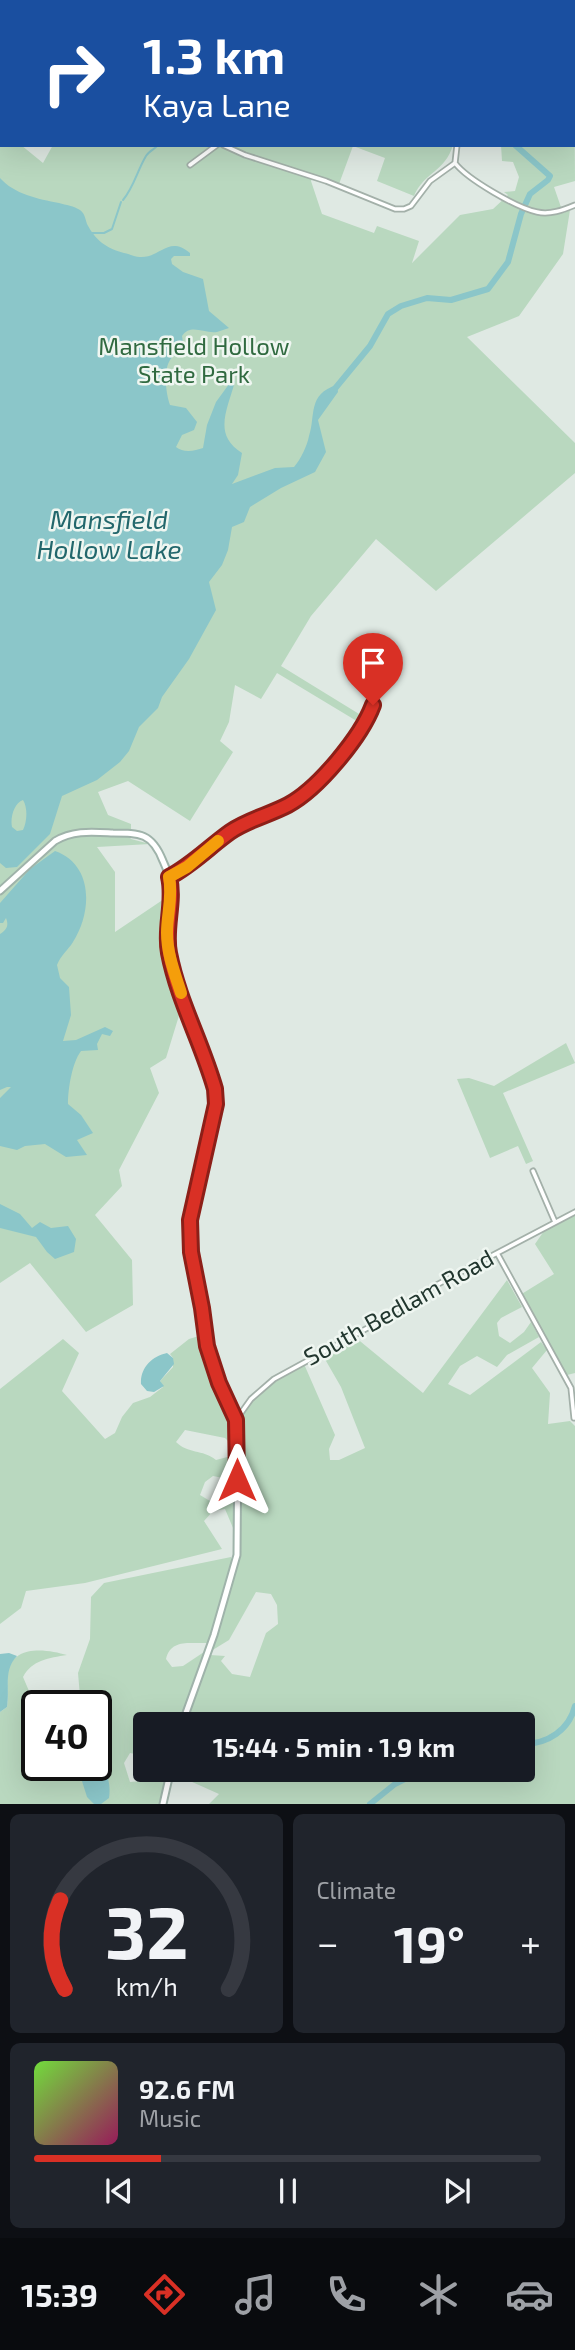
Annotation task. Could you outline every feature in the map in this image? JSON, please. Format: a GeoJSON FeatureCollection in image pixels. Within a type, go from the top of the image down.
{"type":"FeatureCollection","features":[{"type":"Feature","properties":{"kind":"street"},"geometry":{"type":"LineString","coordinates":[[190,165],[214,147]]}},
{"type":"Feature","properties":{"kind":"street"},"geometry":{"type":"LineString","coordinates":[[227,147],[326,181],[395,209],[411,206],[430,181],[455,163],[457,147]]}},
{"type":"Feature","properties":{"kind":"street"},"geometry":{"type":"LineString","coordinates":[[455,163],[468,176],[532,211],[551,213],[575,205]]}},
{"type":"Feature","properties":{"kind":"street"},"geometry":{"type":"LineString","coordinates":[[169,877],[187,867],[232,831],[306,794],[336,763],[373,705]]}},
{"type":"Feature","properties":{"kind":"street"},"geometry":{"type":"LineString","coordinates":[[0,891],[55,841],[80,832],[148,837],[155,844],[169,877],[169,954],[215,1089],[216,1104],[190,1220],[191,1252],[207,1346],[219,1383],[236,1420],[237,1555],[214,1635],[186,1712]]}},
{"type":"Feature","properties":{"kind":"street"},"geometry":{"type":"LineString","coordinates":[[533,1171],[555,1222]]}},
{"type":"Feature","properties":{"kind":"street","name":"South Bedlam Road"},"geometry":{"type":"LineString","coordinates":[[236,1420],[251,1399],[274,1379],[384,1319],[415,1297],[575,1212]]}},
{"type":"Feature","properties":{"kind":"street"},"geometry":{"type":"LineString","coordinates":[[496,1253],[571,1388],[573,1418]]}},
{"type":"Feature","properties":{"kind":"street"},"geometry":{"type":"LineString","coordinates":[[163,1804],[168,1782]]}},
{"type":"Feature","properties":{"kind":"green space","name":"Mansfield Hollow State Park"},"geometry":{"type":"Polygon","coordinates":[[[0,147],[23,147],[43,163],[52,147],[353,147],[339,184],[314,174],[311,181],[322,214],[374,233],[377,226],[419,241],[412,263],[460,215],[493,209],[508,195],[504,192],[515,191],[519,177],[513,162],[502,161],[501,147],[575,147],[575,181],[554,187],[563,213],[570,210],[563,254],[519,316],[467,337],[575,443],[575,473],[436,591],[376,539],[311,616],[281,666],[364,717],[360,723],[277,673],[261,699],[235,685],[229,722],[220,741],[233,752],[190,821],[128,781],[98,792],[108,815],[131,824],[131,829],[124,829],[131,839],[150,844],[97,847],[115,872],[115,932],[167,897],[164,949],[181,1009],[166,1058],[150,1068],[159,1093],[119,1170],[122,1186],[95,1215],[132,1260],[133,1305],[86,1332],[30,1263],[0,1283],[0,147]]]}},
{"type":"Feature","properties":{"kind":"green space","name":"Mansfield Hollow State Park"},"geometry":{"type":"Polygon","coordinates":[[[356,147],[452,147],[445,161],[423,182],[414,196],[377,181],[385,158],[356,147]]]}},
{"type":"Feature","properties":{"kind":"green space"},"geometry":{"type":"Polygon","coordinates":[[[566,1043],[575,1063],[503,1093],[533,1161],[526,1164],[518,1146],[490,1158],[457,1079],[469,1078],[494,1086],[566,1043]]]}},
{"type":"Feature","properties":{"kind":"green space"},"geometry":{"type":"Polygon","coordinates":[[[575,1215],[575,1373],[567,1375],[520,1295],[554,1274],[535,1244],[544,1231],[575,1215]]]}},
{"type":"Feature","properties":{"kind":"green space"},"geometry":{"type":"Polygon","coordinates":[[[507,1280],[522,1307],[497,1323],[499,1336],[510,1343],[524,1332],[531,1322],[539,1337],[507,1355],[497,1367],[477,1356],[460,1366],[448,1384],[470,1395],[541,1342],[547,1350],[532,1368],[550,1393],[548,1424],[570,1421],[575,1426],[575,1804],[209,1804],[219,1794],[192,1782],[535,1782],[535,1712],[188,1712],[210,1655],[225,1656],[221,1661],[232,1674],[250,1677],[266,1633],[278,1624],[277,1605],[271,1594],[256,1592],[229,1640],[211,1651],[239,1554],[240,1427],[248,1406],[265,1390],[304,1364],[335,1435],[329,1449],[330,1460],[339,1460],[365,1448],[341,1387],[322,1354],[355,1337],[423,1393],[507,1280]]]}},
{"type":"Feature","properties":{"kind":"green space"},"geometry":{"type":"Polygon","coordinates":[[[199,1336],[203,1338],[230,1418],[235,1448],[225,1438],[185,1430],[176,1442],[216,1460],[235,1455],[235,1477],[213,1476],[205,1482],[200,1495],[210,1501],[223,1487],[235,1482],[236,1535],[225,1509],[213,1511],[204,1521],[222,1549],[85,1583],[26,1591],[21,1608],[0,1624],[0,1389],[63,1339],[79,1353],[62,1391],[105,1439],[115,1433],[122,1417],[133,1403],[150,1397],[163,1387],[160,1381],[173,1367],[170,1354],[189,1339],[199,1336]]]}},
{"type":"Feature","properties":{"kind":"green space"},"geometry":{"type":"Polygon","coordinates":[[[231,1557],[232,1564],[208,1643],[177,1645],[166,1659],[172,1667],[183,1666],[207,1650],[184,1712],[133,1712],[133,1754],[130,1753],[124,1763],[130,1782],[165,1782],[161,1804],[0,1804],[0,1712],[7,1707],[8,1673],[16,1657],[32,1651],[67,1655],[36,1663],[23,1677],[29,1690],[21,1690],[21,1781],[112,1781],[112,1690],[79,1690],[78,1673],[90,1639],[91,1597],[104,1583],[231,1557]]]}},
{"type":"Feature","properties":{"kind":"water","name":"Mansfield Hollow Lake"},"geometry":{"type":"Polygon","coordinates":[[[0,178],[27,195],[80,210],[98,239],[118,251],[140,257],[176,246],[190,253],[190,256],[174,256],[171,259],[172,264],[183,272],[203,279],[209,311],[229,328],[217,332],[189,330],[182,336],[181,347],[170,360],[166,370],[166,382],[170,405],[186,408],[197,422],[194,430],[182,435],[176,447],[186,451],[203,448],[207,425],[216,402],[232,380],[235,381],[226,411],[225,429],[227,438],[242,453],[238,475],[232,484],[275,468],[294,467],[307,444],[317,400],[327,389],[337,385],[338,392],[318,420],[326,452],[315,472],[250,507],[244,522],[232,527],[222,565],[209,582],[216,610],[189,659],[162,697],[158,708],[139,727],[129,751],[120,762],[97,780],[62,796],[50,834],[17,867],[6,868],[0,863],[0,178]],[[23,800],[17,804],[12,815],[12,827],[17,831],[23,830],[25,823],[23,800]]]}},
{"type":"Feature","properties":{"kind":"water"},"geometry":{"type":"Polygon","coordinates":[[[55,851],[77,867],[86,890],[84,917],[79,930],[57,965],[60,978],[69,987],[71,1015],[63,1041],[76,1040],[105,1027],[113,1031],[110,1036],[102,1034],[97,1044],[98,1050],[81,1051],[75,1062],[68,1104],[81,1115],[93,1133],[77,1140],[87,1155],[66,1157],[45,1144],[25,1146],[17,1150],[0,1146],[0,1098],[11,1087],[0,1090],[0,934],[6,929],[7,923],[6,918],[0,923],[0,903],[30,869],[55,851]]]}},
{"type":"Feature","properties":{"kind":"water"},"geometry":{"type":"Polygon","coordinates":[[[0,1204],[20,1214],[32,1228],[40,1222],[51,1228],[68,1226],[76,1239],[74,1252],[55,1259],[36,1237],[0,1228],[0,1204]]]}},
{"type":"Feature","properties":{"kind":"water"},"geometry":{"type":"Polygon","coordinates":[[[167,1353],[173,1358],[174,1364],[160,1381],[164,1386],[154,1392],[147,1391],[141,1384],[145,1368],[152,1360],[167,1353]]]}},
{"type":"Feature","properties":{"kind":"water"},"geometry":{"type":"Polygon","coordinates":[[[0,1654],[17,1656],[8,1673],[7,1707],[0,1712],[0,1654]]]}},
{"type":"Feature","properties":{"kind":"water"},"geometry":{"type":"Polygon","coordinates":[[[82,1781],[108,1781],[109,1798],[101,1804],[94,1804],[87,1797],[82,1781]]]}},
{"type":"Feature","properties":{"kind":"waterway"},"geometry":{"type":"LineString","coordinates":[[123,200],[146,156],[156,147]]}},
{"type":"Feature","properties":{"kind":"waterway"},"geometry":{"type":"LineString","coordinates":[[333,391],[370,346],[388,314],[401,306],[427,298],[451,300],[488,289],[508,262],[521,214],[530,194],[550,176],[517,147]]}},
{"type":"Feature","properties":{"kind":"waterway"},"geometry":{"type":"LineString","coordinates":[[91,233],[104,233],[112,229],[121,202]]}},
{"type":"Feature","properties":{"kind":"waterway"},"geometry":{"type":"LineString","coordinates":[[535,1742],[549,1738],[563,1729],[575,1706]]}},
{"type":"Feature","properties":{"kind":"waterway"},"geometry":{"type":"LineString","coordinates":[[370,1804],[399,1782]]}},
{"type":"Feature","properties":{"kind":"slow traffic"},"geometry":{"type":"LineString","coordinates":[[181,993],[169,954],[169,877],[187,867],[218,841]]}},
{"type":"Feature","properties":{"kind":"route"},"geometry":{"type":"LineString","coordinates":[[237,1480],[236,1420],[219,1383],[207,1346],[191,1252],[190,1220],[216,1104],[215,1089],[169,954],[169,877],[187,867],[232,831],[291,804],[306,794],[336,763],[373,705]]}}]}
